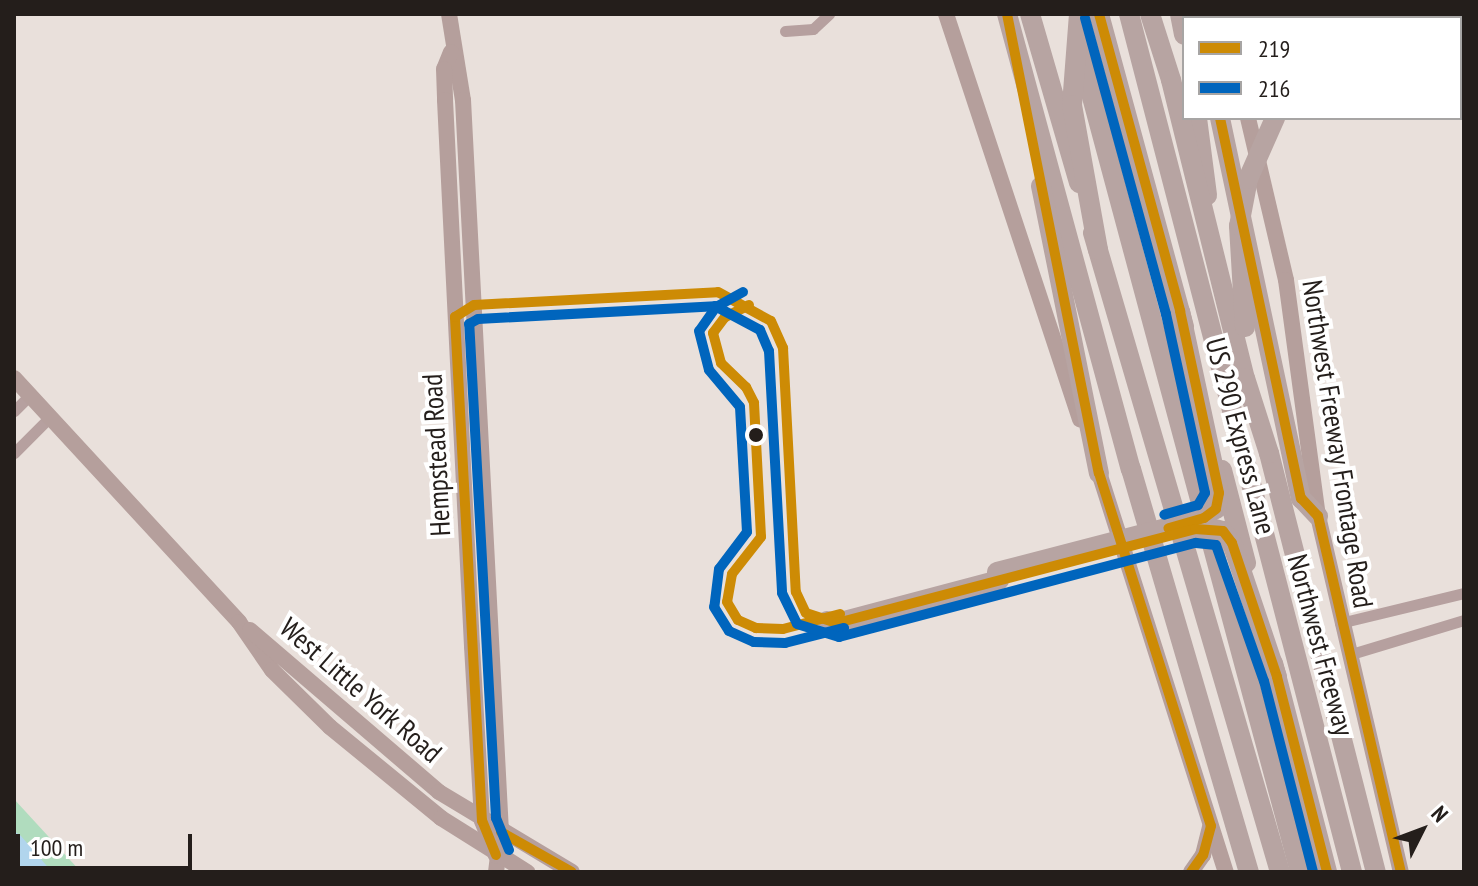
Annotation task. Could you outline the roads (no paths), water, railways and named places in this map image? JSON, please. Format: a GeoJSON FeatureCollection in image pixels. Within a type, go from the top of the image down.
{"type":"FeatureCollection","features":[{"type":"Feature","properties":{"kind":"highway"},"geometry":{"type":"LineString","coordinates":[[1030,14],[1280,872]]}},
{"type":"Feature","properties":{"kind":"highway"},"geometry":{"type":"LineString","coordinates":[[1070,14],[1300,872]]}},
{"type":"Feature","properties":{"kind":"highway"},"geometry":{"type":"LineString","coordinates":[[1079,14],[1072,105],[1098,250]]}},
{"type":"Feature","properties":{"kind":"highway","name":"US 290 Express Lane"},"geometry":{"type":"LineString","coordinates":[[1099,14],[1327,872]]}},
{"type":"Feature","properties":{"kind":"highway","name":"Northwest Freeway"},"geometry":{"type":"LineString","coordinates":[[1129,14],[1352,872]]}},
{"type":"Feature","properties":{"kind":"highway"},"geometry":{"type":"LineString","coordinates":[[1150,14],[1269,453],[1376,872]]}},
{"type":"Feature","properties":{"kind":"highway"},"geometry":{"type":"LineString","coordinates":[[1008,20],[1099,473]]}},
{"type":"Feature","properties":{"kind":"highway"},"geometry":{"type":"LineString","coordinates":[[1008,20],[1147,528],[1249,872]]}},
{"type":"Feature","properties":{"kind":"highway"},"geometry":{"type":"LineString","coordinates":[[1197,120],[1234,425]]}},
{"type":"Feature","properties":{"kind":"highway"},"geometry":{"type":"LineString","coordinates":[[1220,120],[1301,498],[1318,516]]}},
{"type":"Feature","properties":{"kind":"highway"},"geometry":{"type":"LineString","coordinates":[[1269,453],[1241,307],[1237,251],[1248,179],[1274,120]]}},
{"type":"Feature","properties":{"kind":"highway"},"geometry":{"type":"LineString","coordinates":[[1180,311],[1219,493],[1216,509],[1193,521],[998,576],[837,623],[827,621],[998,576],[1195,529],[1223,531],[1232,543],[1277,677]]}},
{"type":"Feature","properties":{"kind":"main road","name":"Hempstead Road"},"geometry":{"type":"LineString","coordinates":[[449,14],[451,52],[460,69],[463,100],[501,832],[496,863]]}},
{"type":"Feature","properties":{"kind":"main road"},"geometry":{"type":"LineString","coordinates":[[946,14],[1099,473],[1226,872]]}},
{"type":"Feature","properties":{"kind":"main road","name":"Hempstead Road"},"geometry":{"type":"LineString","coordinates":[[451,52],[444,69],[445,100],[482,821],[496,863]]}},
{"type":"Feature","properties":{"kind":"main road","name":"Northwest Freeway Frontage Road"},"geometry":{"type":"LineString","coordinates":[[1248,120],[1286,280],[1318,516],[1340,623],[1401,872]]}},
{"type":"Feature","properties":{"kind":"main road","name":"West Little York Road"},"geometry":{"type":"LineString","coordinates":[[14,378],[239,622],[272,670],[359,755],[496,863],[527,872]]}},
{"type":"Feature","properties":{"kind":"main road","name":"West Little York Road"},"geometry":{"type":"LineString","coordinates":[[239,622],[284,654],[385,749],[482,821],[572,872]]}},
{"type":"Feature","properties":{"kind":"main road"},"geometry":{"type":"LineString","coordinates":[[1191,872],[1203,855],[1211,826]]}},
{"type":"Feature","properties":{"kind":"street"},"geometry":{"type":"LineString","coordinates":[[785,31],[813,29],[829,14]]}},
{"type":"Feature","properties":{"kind":"street"},"geometry":{"type":"LineString","coordinates":[[14,411],[30,395]]}},
{"type":"Feature","properties":{"kind":"street"},"geometry":{"type":"LineString","coordinates":[[14,453],[50,417]]}},
{"type":"Feature","properties":{"kind":"street"},"geometry":{"type":"LineString","coordinates":[[1340,623],[1464,593]]}},
{"type":"Feature","properties":{"kind":"street"},"geometry":{"type":"LineString","coordinates":[[1348,655],[1464,620]]}},
{"type":"Feature","properties":{"kind":"water"},"geometry":{"type":"Polygon","coordinates":[[[14,831],[21,836],[52,872],[14,872],[14,831]]]}}]}
